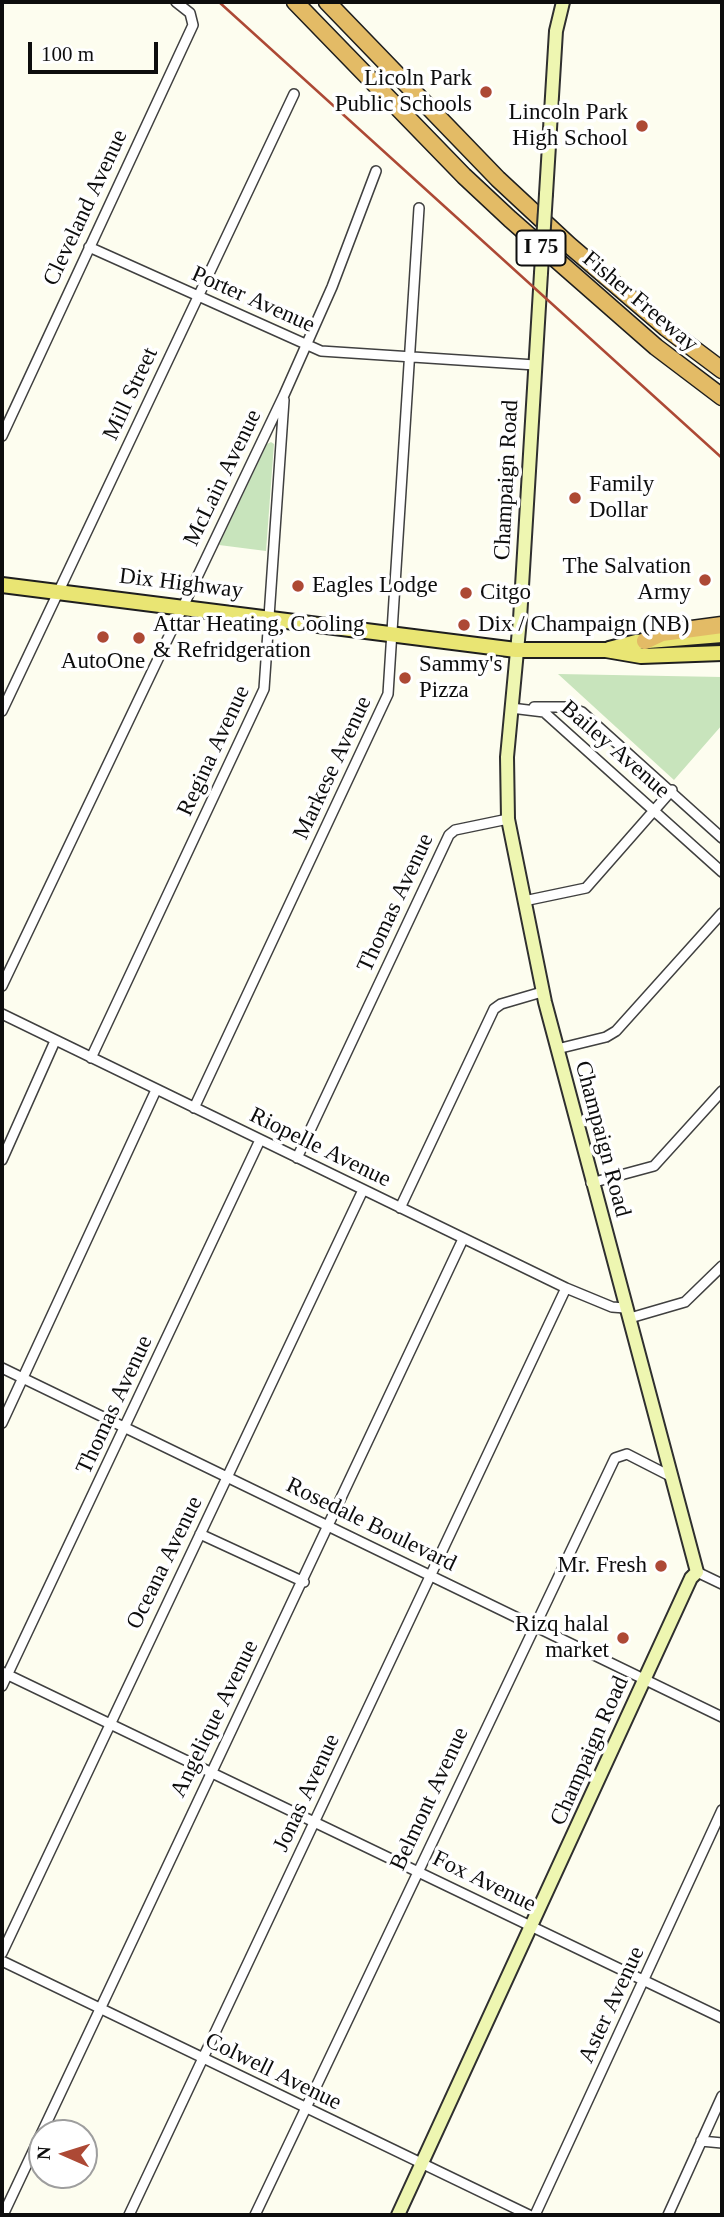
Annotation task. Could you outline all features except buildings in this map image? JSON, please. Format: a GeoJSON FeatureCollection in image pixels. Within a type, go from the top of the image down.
{"type":"FeatureCollection","features":[{"type":"Feature","properties":{"kind":"highway","name":"Fisher Freeway"},"geometry":{"type":"LineString","coordinates":[[295,2],[509,219],[656,346],[722,397]]}},
{"type":"Feature","properties":{"kind":"highway","name":"Fisher Freeway"},"geometry":{"type":"LineString","coordinates":[[327,2],[538,217],[634,302],[722,370]]}},
{"type":"Feature","properties":{"kind":"highway"},"geometry":{"type":"LineString","coordinates":[[645,641],[662,633],[722,625]]}},
{"type":"Feature","properties":{"kind":"main road","name":"Dix Highway"},"geometry":{"type":"LineString","coordinates":[[2,584],[516,650],[606,650],[641,656],[722,653]]}},
{"type":"Feature","properties":{"kind":"main road","name":"Dix Highway"},"geometry":{"type":"LineString","coordinates":[[606,650],[645,641],[722,635]]}},
{"type":"Feature","properties":{"kind":"street","name":"Cleveland Avenue"},"geometry":{"type":"LineString","coordinates":[[2,436],[193,25],[190,13],[176,2]]}},
{"type":"Feature","properties":{"kind":"street","name":"Champaign Road"},"geometry":{"type":"LineString","coordinates":[[398,2215],[697,1572],[542,992],[508,819],[511,708],[556,31],[563,2]]}},
{"type":"Feature","properties":{"kind":"street","name":"Mill Street"},"geometry":{"type":"LineString","coordinates":[[2,711],[294,94]]}},
{"type":"Feature","properties":{"kind":"street","name":"McLain Avenue"},"geometry":{"type":"LineString","coordinates":[[2,986],[284,395],[376,171]]}},
{"type":"Feature","properties":{"kind":"street","name":"Markese Avenue"},"geometry":{"type":"LineString","coordinates":[[194,1108],[385,703],[393,636],[419,208]]}},
{"type":"Feature","properties":{"kind":"street","name":"Porter Avenue"},"geometry":{"type":"LineString","coordinates":[[89,247],[321,351],[535,365]]}},
{"type":"Feature","properties":{"kind":"street","name":"Regina Avenue"},"geometry":{"type":"LineString","coordinates":[[91,1058],[264,689],[271,619],[284,395]]}},
{"type":"Feature","properties":{"kind":"street","name":"Bailey Avenue"},"geometry":{"type":"LineString","coordinates":[[511,708],[552,706],[582,712],[672,790],[722,838]]}},
{"type":"Feature","properties":{"kind":"street","name":"Bailey Avenue"},"geometry":{"type":"LineString","coordinates":[[511,708],[544,712],[722,872]]}},
{"type":"Feature","properties":{"kind":"street"},"geometry":{"type":"LineString","coordinates":[[524,901],[586,888],[656,812],[672,790]]}},
{"type":"Feature","properties":{"kind":"street","name":"Thomas Avenue"},"geometry":{"type":"LineString","coordinates":[[297,1158],[449,835],[455,830],[508,819]]}},
{"type":"Feature","properties":{"kind":"street"},"geometry":{"type":"LineString","coordinates":[[557,1049],[606,1037],[617,1031],[722,913]]}},
{"type":"Feature","properties":{"kind":"street"},"geometry":{"type":"LineString","coordinates":[[400,1208],[494,1009],[501,1004],[542,992]]}},
{"type":"Feature","properties":{"kind":"street","name":"Riopelle Avenue"},"geometry":{"type":"LineString","coordinates":[[2,1014],[566,1289],[627,1313]]}},
{"type":"Feature","properties":{"kind":"street"},"geometry":{"type":"LineString","coordinates":[[2,1160],[55,1041]]}},
{"type":"Feature","properties":{"kind":"street"},"geometry":{"type":"LineString","coordinates":[[2,1423],[156,1090]]}},
{"type":"Feature","properties":{"kind":"street"},"geometry":{"type":"LineString","coordinates":[[592,1183],[654,1166],[722,1091]]}},
{"type":"Feature","properties":{"kind":"street","name":"Thomas Avenue"},"geometry":{"type":"LineString","coordinates":[[2,1686],[4,1673],[126,1427],[260,1140]]}},
{"type":"Feature","properties":{"kind":"street","name":"Oceana Avenue"},"geometry":{"type":"LineString","coordinates":[[2,1953],[363,1189]]}},
{"type":"Feature","properties":{"kind":"street","name":"Angelique Avenue"},"geometry":{"type":"LineString","coordinates":[[3,2215],[210,1772],[304,1583],[463,1239]]}},
{"type":"Feature","properties":{"kind":"street"},"geometry":{"type":"LineString","coordinates":[[627,1313],[685,1302],[722,1266]]}},
{"type":"Feature","properties":{"kind":"street","name":"Jonas Avenue"},"geometry":{"type":"LineString","coordinates":[[130,2215],[566,1289]]}},
{"type":"Feature","properties":{"kind":"street","name":"Rosedale Boulevard"},"geometry":{"type":"LineString","coordinates":[[2,1368],[722,1717]]}},
{"type":"Feature","properties":{"kind":"street","name":"Belmont Avenue"},"geometry":{"type":"LineString","coordinates":[[255,2215],[615,1458],[627,1454],[672,1476]]}},
{"type":"Feature","properties":{"kind":"street"},"geometry":{"type":"LineString","coordinates":[[200,1534],[304,1583]]}},
{"type":"Feature","properties":{"kind":"street"},"geometry":{"type":"LineString","coordinates":[[697,1572],[722,1584]]}},
{"type":"Feature","properties":{"kind":"street","name":"Fox Avenue"},"geometry":{"type":"LineString","coordinates":[[4,1673],[722,2018]]}},
{"type":"Feature","properties":{"kind":"street","name":"Aster Avenue"},"geometry":{"type":"LineString","coordinates":[[535,2215],[722,1810]]}},
{"type":"Feature","properties":{"kind":"street","name":"Colwell Avenue"},"geometry":{"type":"LineString","coordinates":[[2,1961],[529,2215]]}},
{"type":"Feature","properties":{"kind":"street"},"geometry":{"type":"LineString","coordinates":[[668,2215],[722,2096]]}},
{"type":"Feature","properties":{"kind":"street"},"geometry":{"type":"LineString","coordinates":[[701,2141],[722,2143]]}},
{"type":"Feature","properties":{"kind":"green space"},"geometry":{"type":"Polygon","coordinates":[[[267,444],[274,444],[266,551],[219,545],[267,444]]]}},
{"type":"Feature","properties":{"kind":"green space"},"geometry":{"type":"Polygon","coordinates":[[[558,674],[722,677],[722,725],[674,780],[558,674]]]}},
{"type":"Feature","properties":{"kind":"railway"},"geometry":{"type":"LineString","coordinates":[[219,2],[722,458]]}},
{"type":"Feature","properties":{"kind":"place","name":"Licoln Park Public Schools"},"geometry":{"type":"Point","coordinates":[486,92]}},
{"type":"Feature","properties":{"kind":"place","name":"Lincoln Park High School"},"geometry":{"type":"Point","coordinates":[642,126]}},
{"type":"Feature","properties":{"kind":"place","name":"Family Dollar"},"geometry":{"type":"Point","coordinates":[575,498]}},
{"type":"Feature","properties":{"kind":"place","name":"The Salvation Army"},"geometry":{"type":"Point","coordinates":[705,580]}},
{"type":"Feature","properties":{"kind":"place","name":"Eagles Lodge"},"geometry":{"type":"Point","coordinates":[298,586]}},
{"type":"Feature","properties":{"kind":"place","name":"Citgo"},"geometry":{"type":"Point","coordinates":[466,593]}},
{"type":"Feature","properties":{"kind":"place","name":"Dix / Champaign (NB)"},"geometry":{"type":"Point","coordinates":[464,625]}},
{"type":"Feature","properties":{"kind":"place","name":"AutoOne"},"geometry":{"type":"Point","coordinates":[103,637]}},
{"type":"Feature","properties":{"kind":"place","name":"Attar Heating, Cooling & Refridgeration"},"geometry":{"type":"Point","coordinates":[139,638]}},
{"type":"Feature","properties":{"kind":"place","name":"Sammy's Pizza"},"geometry":{"type":"Point","coordinates":[405,678]}},
{"type":"Feature","properties":{"kind":"place","name":"Mr. Fresh"},"geometry":{"type":"Point","coordinates":[661,1566]}},
{"type":"Feature","properties":{"kind":"place","name":"Rizq halal market"},"geometry":{"type":"Point","coordinates":[623,1638]}}]}
